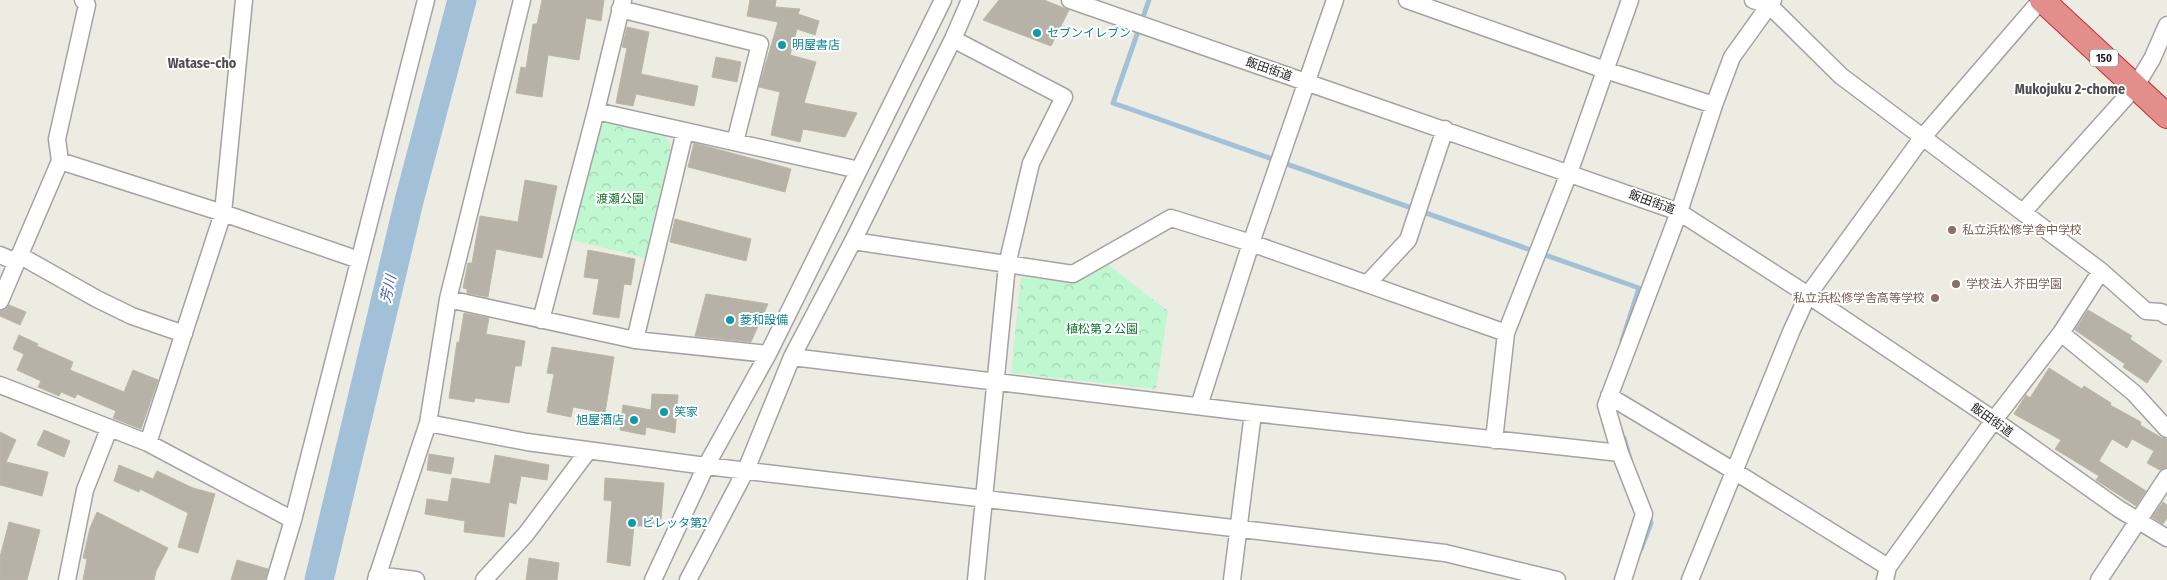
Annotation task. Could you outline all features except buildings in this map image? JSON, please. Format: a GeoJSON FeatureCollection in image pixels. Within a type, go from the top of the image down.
{"type":"FeatureCollection","features":[{"type":"Feature","properties":{"kind":"highway","name":"150"},"geometry":{"type":"LineString","coordinates":[[2041,0],[2167,116]]}},
{"type":"Feature","properties":{"kind":"street"},"geometry":{"type":"LineString","coordinates":[[0,300],[60,161],[57,139],[88,5],[83,0]]}},
{"type":"Feature","properties":{"kind":"street"},"geometry":{"type":"LineString","coordinates":[[148,443],[223,213],[244,0]]}},
{"type":"Feature","properties":{"kind":"street"},"geometry":{"type":"LineString","coordinates":[[275,580],[293,520],[426,0]]}},
{"type":"Feature","properties":{"kind":"street"},"geometry":{"type":"LineString","coordinates":[[416,580],[377,578],[428,423],[448,298],[522,0]]}},
{"type":"Feature","properties":{"kind":"street"},"geometry":{"type":"LineString","coordinates":[[653,580],[706,466],[768,354],[943,0]]}},
{"type":"Feature","properties":{"kind":"street"},"geometry":{"type":"LineString","coordinates":[[688,580],[746,470],[792,357],[853,241],[953,39],[970,0]]}},
{"type":"Feature","properties":{"kind":"street","name":"飯田街道"},"geometry":{"type":"LineString","coordinates":[[1070,0],[1679,212],[1808,295],[2167,538]]}},
{"type":"Feature","properties":{"kind":"street"},"geometry":{"type":"LineString","coordinates":[[1199,406],[1251,243],[1335,0]]}},
{"type":"Feature","properties":{"kind":"street"},"geometry":{"type":"LineString","coordinates":[[1407,0],[1605,70],[1714,105]]}},
{"type":"Feature","properties":{"kind":"street"},"geometry":{"type":"LineString","coordinates":[[1494,440],[1506,333],[1569,173],[1630,0]]}},
{"type":"Feature","properties":{"kind":"street"},"geometry":{"type":"LineString","coordinates":[[1753,0],[1771,3],[1841,76],[2102,271],[2146,311],[2165,311]]}},
{"type":"Feature","properties":{"kind":"street"},"geometry":{"type":"LineString","coordinates":[[1690,580],[1791,332],[1808,295],[1922,138],[2041,0]]}},
{"type":"Feature","properties":{"kind":"street"},"geometry":{"type":"LineString","coordinates":[[1623,580],[1644,514],[1620,453],[1606,405],[1679,212],[1714,105],[1732,57],[1771,3]]}},
{"type":"Feature","properties":{"kind":"street"},"geometry":{"type":"LineString","coordinates":[[541,320],[596,111],[621,4],[760,44],[735,142]]}},
{"type":"Feature","properties":{"kind":"street"},"geometry":{"type":"LineString","coordinates":[[2023,212],[2135,87],[2152,59],[2167,25]]}},
{"type":"Feature","properties":{"kind":"street"},"geometry":{"type":"LineString","coordinates":[[953,39],[1064,97],[1031,163],[1007,265],[976,580]]}},
{"type":"Feature","properties":{"kind":"street"},"geometry":{"type":"LineString","coordinates":[[596,111],[859,170]]}},
{"type":"Feature","properties":{"kind":"street"},"geometry":{"type":"LineString","coordinates":[[1367,284],[1408,240],[1444,129]]}},
{"type":"Feature","properties":{"kind":"street"},"geometry":{"type":"LineString","coordinates":[[635,340],[686,131]]}},
{"type":"Feature","properties":{"kind":"street"},"geometry":{"type":"LineString","coordinates":[[60,161],[223,213],[359,260]]}},
{"type":"Feature","properties":{"kind":"street"},"geometry":{"type":"LineString","coordinates":[[853,241],[1073,274],[1170,218],[1251,243],[1506,333]]}},
{"type":"Feature","properties":{"kind":"street"},"geometry":{"type":"LineString","coordinates":[[0,255],[18,259],[132,316],[184,334]]}},
{"type":"Feature","properties":{"kind":"street"},"geometry":{"type":"LineString","coordinates":[[1609,396],[1734,471],[1887,573],[1994,420],[2061,333],[2102,271]]}},
{"type":"Feature","properties":{"kind":"street"},"geometry":{"type":"LineString","coordinates":[[448,298],[635,340],[768,354]]}},
{"type":"Feature","properties":{"kind":"street"},"geometry":{"type":"LineString","coordinates":[[2061,333],[2134,393],[2167,429]]}},
{"type":"Feature","properties":{"kind":"street"},"geometry":{"type":"LineString","coordinates":[[792,357],[1253,414],[1620,453]]}},
{"type":"Feature","properties":{"kind":"street"},"geometry":{"type":"LineString","coordinates":[[0,385],[148,443],[293,520]]}},
{"type":"Feature","properties":{"kind":"street"},"geometry":{"type":"LineString","coordinates":[[1232,580],[1253,414]]}},
{"type":"Feature","properties":{"kind":"street"},"geometry":{"type":"LineString","coordinates":[[428,423],[528,442],[706,466],[1445,552],[1557,580]]}},
{"type":"Feature","properties":{"kind":"street"},"geometry":{"type":"LineString","coordinates":[[67,580],[85,490],[109,429]]}},
{"type":"Feature","properties":{"kind":"street"},"geometry":{"type":"LineString","coordinates":[[484,580],[526,534],[588,451]]}},
{"type":"Feature","properties":{"kind":"street"},"geometry":{"type":"LineString","coordinates":[[2099,580],[2140,521],[2167,477]]}},
{"type":"Feature","properties":{"kind":"green space","name":"渡瀬公園"},"geometry":{"type":"Polygon","coordinates":[[[607,121],[665,135],[671,146],[645,258],[572,240],[600,128],[607,121]]]}},
{"type":"Feature","properties":{"kind":"green space","name":"植松第２公園"},"geometry":{"type":"Polygon","coordinates":[[[1106,263],[1168,311],[1156,389],[1011,373],[1021,277],[1076,282],[1106,263]]]}},
{"type":"Feature","properties":{"kind":"waterway","name":"芳川"},"geometry":{"type":"LineString","coordinates":[[319,580],[409,201],[462,0]]}},
{"type":"Feature","properties":{"kind":"waterway"},"geometry":{"type":"LineString","coordinates":[[1149,0],[1113,103],[1639,288],[1622,341]]}},
{"type":"Feature","properties":{"kind":"waterway"},"geometry":{"type":"LineString","coordinates":[[1624,438],[1630,459]]}},
{"type":"Feature","properties":{"kind":"waterway"},"geometry":{"type":"LineString","coordinates":[[1641,549],[1651,523],[1649,517]]}},
{"type":"Feature","properties":{"kind":"place","name":"セブンイレブン"},"geometry":{"type":"Point","coordinates":[1037,33]}},
{"type":"Feature","properties":{"kind":"place","name":"明屋書店"},"geometry":{"type":"Point","coordinates":[782,45]}},
{"type":"Feature","properties":{"kind":"place","name":"私立浜松修学舎中学校"},"geometry":{"type":"Point","coordinates":[1952,230]}},
{"type":"Feature","properties":{"kind":"place","name":"学校法人芥田学園"},"geometry":{"type":"Point","coordinates":[1956,284]}},
{"type":"Feature","properties":{"kind":"place","name":"私立浜松修学舎高等学校"},"geometry":{"type":"Point","coordinates":[1935,298]}},
{"type":"Feature","properties":{"kind":"place","name":"菱和設備"},"geometry":{"type":"Point","coordinates":[730,320]}},
{"type":"Feature","properties":{"kind":"place","name":"笑家"},"geometry":{"type":"Point","coordinates":[664,412]}},
{"type":"Feature","properties":{"kind":"place","name":"旭屋酒店"},"geometry":{"type":"Point","coordinates":[634,420]}},
{"type":"Feature","properties":{"kind":"place","name":"ビレッタ第2"},"geometry":{"type":"Point","coordinates":[632,523]}},
{"type":"Feature","properties":{"kind":"district","name":"Watase-cho"},"geometry":{"type":"Point","coordinates":[202,63]}},
{"type":"Feature","properties":{"kind":"district","name":"Mukojuku 2-chome"},"geometry":{"type":"Point","coordinates":[2070,89]}}]}
